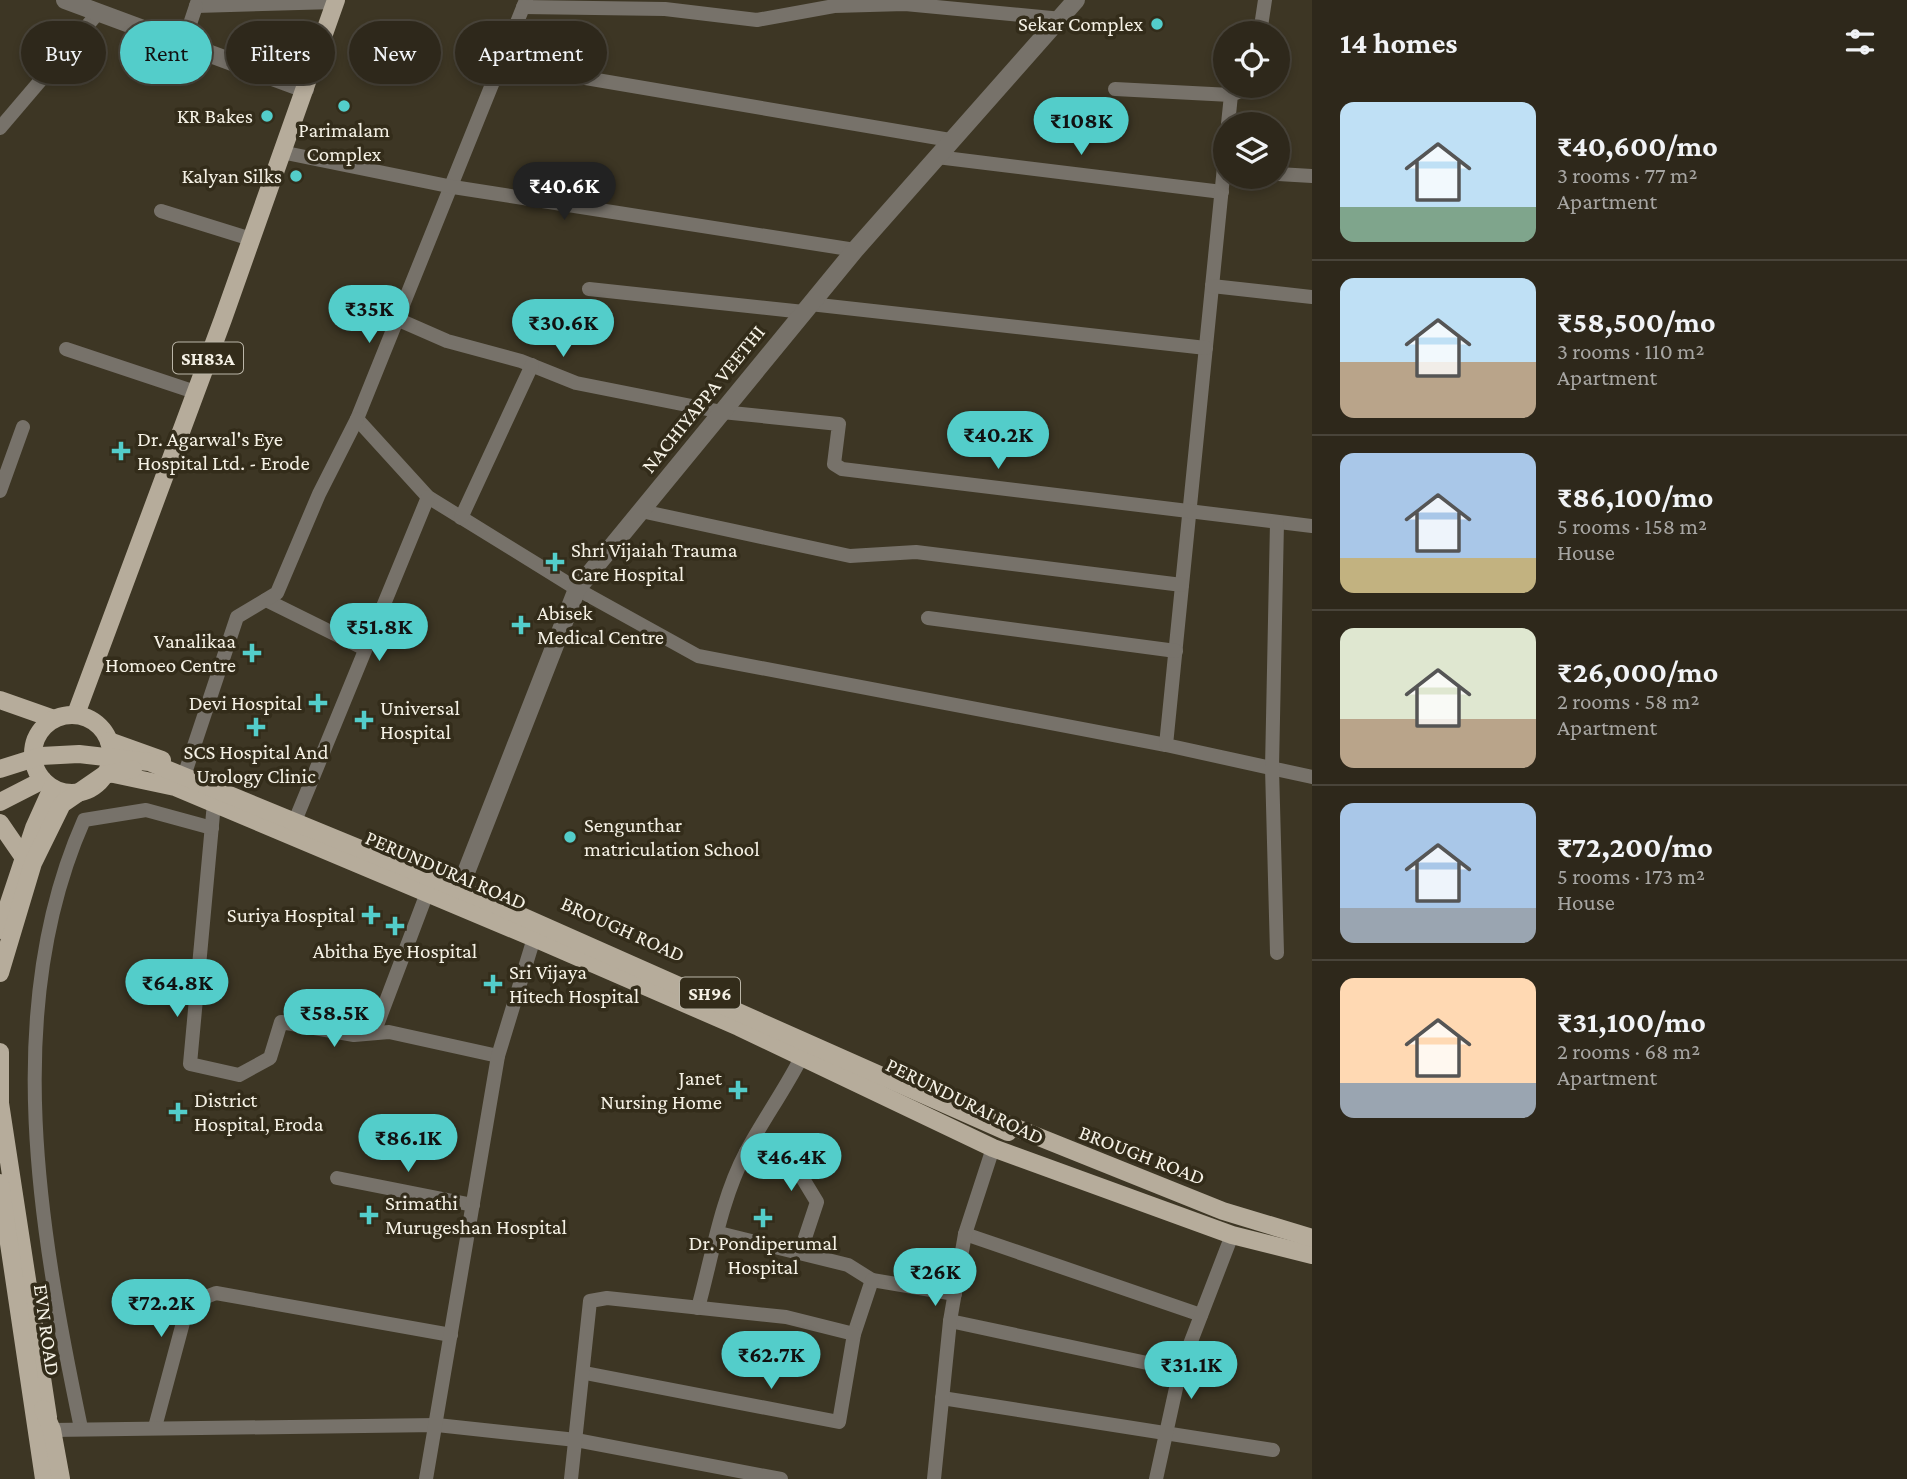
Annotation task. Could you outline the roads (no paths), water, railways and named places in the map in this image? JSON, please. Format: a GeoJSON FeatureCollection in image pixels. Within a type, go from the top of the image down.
{"type":"FeatureCollection","features":[{"type":"Feature","properties":{"kind":"main road","name":"SH83A"},"geometry":{"type":"LineString","coordinates":[[76,714],[336,1]]}},
{"type":"Feature","properties":{"kind":"main road"},"geometry":{"type":"LineString","coordinates":[[0,700],[54,719]]}},
{"type":"Feature","properties":{"kind":"main road"},"geometry":{"type":"LineString","coordinates":[[76,714],[93,720],[109,741],[111,755],[107,773],[91,788],[79,792],[48,784],[36,771],[32,754],[37,735],[54,719],[76,714]]}},
{"type":"Feature","properties":{"kind":"main road","name":"BROUGH ROAD"},"geometry":{"type":"LineString","coordinates":[[109,741],[186,770],[461,885],[1053,1145],[1223,1211],[1312,1238]]}},
{"type":"Feature","properties":{"kind":"main road"},"geometry":{"type":"LineString","coordinates":[[0,763],[32,754]]}},
{"type":"Feature","properties":{"kind":"main road","name":"PERUNDURAI ROAD"},"geometry":{"type":"LineString","coordinates":[[0,769],[41,757],[79,754],[149,762],[505,908],[1002,1141],[1050,1169]]}},
{"type":"Feature","properties":{"kind":"main road","name":"PERUNDURAI ROAD"},"geometry":{"type":"LineString","coordinates":[[0,776],[44,765],[92,762],[133,769],[216,799],[644,977],[1002,1141],[1053,1145]]}},
{"type":"Feature","properties":{"kind":"main road"},"geometry":{"type":"LineString","coordinates":[[0,973],[33,863],[62,804],[104,775],[133,769]]}},
{"type":"Feature","properties":{"kind":"main road","name":"BROUGH ROAD"},"geometry":{"type":"LineString","coordinates":[[107,773],[175,787],[214,803],[739,1027],[801,1058],[1002,1141]]}},
{"type":"Feature","properties":{"kind":"main road"},"geometry":{"type":"LineString","coordinates":[[0,802],[48,784]]}},
{"type":"Feature","properties":{"kind":"main road"},"geometry":{"type":"LineString","coordinates":[[0,930],[48,784]]}},
{"type":"Feature","properties":{"kind":"main road"},"geometry":{"type":"LineString","coordinates":[[0,823],[24,858]]}},
{"type":"Feature","properties":{"kind":"main road"},"geometry":{"type":"LineString","coordinates":[[0,1052],[0,1103],[50,1423]]}},
{"type":"Feature","properties":{"kind":"main road","name":"BROUGH ROAD"},"geometry":{"type":"LineString","coordinates":[[1050,1169],[1232,1235],[1312,1255]]}},
{"type":"Feature","properties":{"kind":"main road","name":"EVN ROAD"},"geometry":{"type":"LineString","coordinates":[[0,1183],[9,1287],[33,1394],[50,1423],[61,1479]]}},
{"type":"Feature","properties":{"kind":"main road"},"geometry":{"type":"LineString","coordinates":[[33,1394],[44,1479]]}},
{"type":"Feature","properties":{"kind":"street"},"geometry":{"type":"LineString","coordinates":[[65,0],[122,21]]}},
{"type":"Feature","properties":{"kind":"street","name":"NACHIYAPPA VEETHI"},"geometry":{"type":"LineString","coordinates":[[454,905],[577,589],[855,250],[1076,0]]}},
{"type":"Feature","properties":{"kind":"street"},"geometry":{"type":"LineString","coordinates":[[1262,21],[1265,0]]}},
{"type":"Feature","properties":{"kind":"street"},"geometry":{"type":"LineString","coordinates":[[191,21],[197,3],[336,1]]}},
{"type":"Feature","properties":{"kind":"street"},"geometry":{"type":"LineString","coordinates":[[519,21],[525,4],[665,9],[757,20],[834,6],[905,4],[1062,19]]}},
{"type":"Feature","properties":{"kind":"street"},"geometry":{"type":"LineString","coordinates":[[0,128],[99,13]]}},
{"type":"Feature","properties":{"kind":"street"},"geometry":{"type":"LineString","coordinates":[[212,53],[305,89]]}},
{"type":"Feature","properties":{"kind":"street"},"geometry":{"type":"LineString","coordinates":[[607,82],[950,140]]}},
{"type":"Feature","properties":{"kind":"street"},"geometry":{"type":"LineString","coordinates":[[186,770],[237,617],[277,593],[319,494],[357,419],[495,84]]}},
{"type":"Feature","properties":{"kind":"street"},"geometry":{"type":"LineString","coordinates":[[1115,89],[1213,94]]}},
{"type":"Feature","properties":{"kind":"street"},"geometry":{"type":"LineString","coordinates":[[281,152],[453,187],[855,250]]}},
{"type":"Feature","properties":{"kind":"street"},"geometry":{"type":"LineString","coordinates":[[937,157],[1222,192]]}},
{"type":"Feature","properties":{"kind":"street"},"geometry":{"type":"LineString","coordinates":[[1290,175],[1312,176]]}},
{"type":"Feature","properties":{"kind":"street"},"geometry":{"type":"LineString","coordinates":[[1166,745],[1222,189]]}},
{"type":"Feature","properties":{"kind":"street"},"geometry":{"type":"LineString","coordinates":[[161,211],[251,239]]}},
{"type":"Feature","properties":{"kind":"street"},"geometry":{"type":"LineString","coordinates":[[1212,286],[1312,297]]}},
{"type":"Feature","properties":{"kind":"street"},"geometry":{"type":"LineString","coordinates":[[589,289],[1206,348]]}},
{"type":"Feature","properties":{"kind":"street"},"geometry":{"type":"LineString","coordinates":[[399,320],[447,341],[533,365],[576,383],[722,412],[839,424],[834,464],[842,469],[1312,526]]}},
{"type":"Feature","properties":{"kind":"street"},"geometry":{"type":"LineString","coordinates":[[66,349],[195,392]]}},
{"type":"Feature","properties":{"kind":"street"},"geometry":{"type":"LineString","coordinates":[[461,517],[533,365]]}},
{"type":"Feature","properties":{"kind":"street"},"geometry":{"type":"LineString","coordinates":[[357,419],[428,497],[577,589],[698,656],[1166,745],[1312,777]]}},
{"type":"Feature","properties":{"kind":"street"},"geometry":{"type":"LineString","coordinates":[[0,491],[23,427]]}},
{"type":"Feature","properties":{"kind":"street"},"geometry":{"type":"LineString","coordinates":[[297,816],[428,497]]}},
{"type":"Feature","properties":{"kind":"street"},"geometry":{"type":"LineString","coordinates":[[641,510],[850,556],[916,552],[1182,585]]}},
{"type":"Feature","properties":{"kind":"street"},"geometry":{"type":"LineString","coordinates":[[1277,522],[1272,768],[1277,953]]}},
{"type":"Feature","properties":{"kind":"street"},"geometry":{"type":"LineString","coordinates":[[266,600],[365,649]]}},
{"type":"Feature","properties":{"kind":"street"},"geometry":{"type":"LineString","coordinates":[[928,618],[1176,651]]}},
{"type":"Feature","properties":{"kind":"street"},"geometry":{"type":"LineString","coordinates":[[214,803],[190,1064],[239,1075],[270,1058],[281,1023],[354,1035],[389,1031],[498,1056]]}},
{"type":"Feature","properties":{"kind":"street"},"geometry":{"type":"LineString","coordinates":[[81,1428],[44,1240],[32,1128],[37,979],[66,858],[84,820],[146,810],[212,828]]}},
{"type":"Feature","properties":{"kind":"street"},"geometry":{"type":"LineString","coordinates":[[374,1033],[427,893]]}},
{"type":"Feature","properties":{"kind":"street"},"geometry":{"type":"LineString","coordinates":[[426,1479],[498,1056],[534,938]]}},
{"type":"Feature","properties":{"kind":"street"},"geometry":{"type":"LineString","coordinates":[[698,1308],[731,1188],[746,1152],[779,1100],[801,1058]]}},
{"type":"Feature","properties":{"kind":"street"},"geometry":{"type":"LineString","coordinates":[[934,1479],[950,1321],[965,1234],[1002,1141]]}},
{"type":"Feature","properties":{"kind":"street"},"geometry":{"type":"LineString","coordinates":[[746,1152],[800,1174],[817,1202],[800,1253]]}},
{"type":"Feature","properties":{"kind":"street"},"geometry":{"type":"LineString","coordinates":[[337,1178],[473,1205]]}},
{"type":"Feature","properties":{"kind":"street"},"geometry":{"type":"LineString","coordinates":[[719,1233],[848,1265],[872,1280],[955,1294]]}},
{"type":"Feature","properties":{"kind":"street"},"geometry":{"type":"LineString","coordinates":[[965,1234],[1201,1315]]}},
{"type":"Feature","properties":{"kind":"street"},"geometry":{"type":"LineString","coordinates":[[1156,1479],[1180,1370],[1232,1235]]}},
{"type":"Feature","properties":{"kind":"street"},"geometry":{"type":"LineString","coordinates":[[585,1373],[839,1422],[853,1334],[872,1280]]}},
{"type":"Feature","properties":{"kind":"street"},"geometry":{"type":"LineString","coordinates":[[155,1427],[188,1304],[216,1293],[451,1335]]}},
{"type":"Feature","properties":{"kind":"street"},"geometry":{"type":"LineString","coordinates":[[571,1479],[585,1373],[583,1359],[590,1301],[607,1298],[786,1317],[853,1334]]}},
{"type":"Feature","properties":{"kind":"street"},"geometry":{"type":"LineString","coordinates":[[950,1321],[1180,1370]]}},
{"type":"Feature","properties":{"kind":"street"},"geometry":{"type":"LineString","coordinates":[[942,1398],[1273,1450]]}},
{"type":"Feature","properties":{"kind":"street"},"geometry":{"type":"LineString","coordinates":[[50,1423],[81,1428],[436,1425],[576,1440],[781,1479]]}},
{"type":"Feature","properties":{"kind":"place","name":"Sekar Complex"},"geometry":{"type":"Point","coordinates":[1157,24]}},
{"type":"Feature","properties":{"kind":"place","name":"Parimalam Complex"},"geometry":{"type":"Point","coordinates":[344,106]}},
{"type":"Feature","properties":{"kind":"place","name":"KR Bakes"},"geometry":{"type":"Point","coordinates":[267,116]}},
{"type":"Feature","properties":{"kind":"place","name":"Kalyan Silks"},"geometry":{"type":"Point","coordinates":[296,176]}},
{"type":"Feature","properties":{"kind":"place","name":"Dr. Agarwal's Eye Hospital Ltd. - Erode"},"geometry":{"type":"Point","coordinates":[121,451]}},
{"type":"Feature","properties":{"kind":"place","name":"Shri Vijaiah Trauma Care Hospital"},"geometry":{"type":"Point","coordinates":[555,562]}},
{"type":"Feature","properties":{"kind":"place","name":"Abisek Medical Centre"},"geometry":{"type":"Point","coordinates":[521,625]}},
{"type":"Feature","properties":{"kind":"place","name":"Vanalikaa Homoeo Centre"},"geometry":{"type":"Point","coordinates":[252,653]}},
{"type":"Feature","properties":{"kind":"place","name":"Devi Hospital"},"geometry":{"type":"Point","coordinates":[318,703]}},
{"type":"Feature","properties":{"kind":"place","name":"Universal Hospital"},"geometry":{"type":"Point","coordinates":[364,720]}},
{"type":"Feature","properties":{"kind":"place","name":"SCS Hospital And Urology Clinic"},"geometry":{"type":"Point","coordinates":[256,727]}},
{"type":"Feature","properties":{"kind":"place","name":"Sengunthar matriculation School"},"geometry":{"type":"Point","coordinates":[570,837]}},
{"type":"Feature","properties":{"kind":"place","name":"Suriya Hospital"},"geometry":{"type":"Point","coordinates":[371,915]}},
{"type":"Feature","properties":{"kind":"place","name":"Abitha Eye Hospital"},"geometry":{"type":"Point","coordinates":[395,926]}},
{"type":"Feature","properties":{"kind":"place","name":"Sri Vijaya Hitech Hospital"},"geometry":{"type":"Point","coordinates":[493,984]}},
{"type":"Feature","properties":{"kind":"place","name":"Janet Nursing Home"},"geometry":{"type":"Point","coordinates":[738,1090]}},
{"type":"Feature","properties":{"kind":"place","name":"District Hospital, Eroda"},"geometry":{"type":"Point","coordinates":[178,1112]}},
{"type":"Feature","properties":{"kind":"place","name":"Srimathi Murugeshan Hospital"},"geometry":{"type":"Point","coordinates":[369,1215]}},
{"type":"Feature","properties":{"kind":"place","name":"Dr. Pondiperumal Hospital"},"geometry":{"type":"Point","coordinates":[763,1218]}}]}
